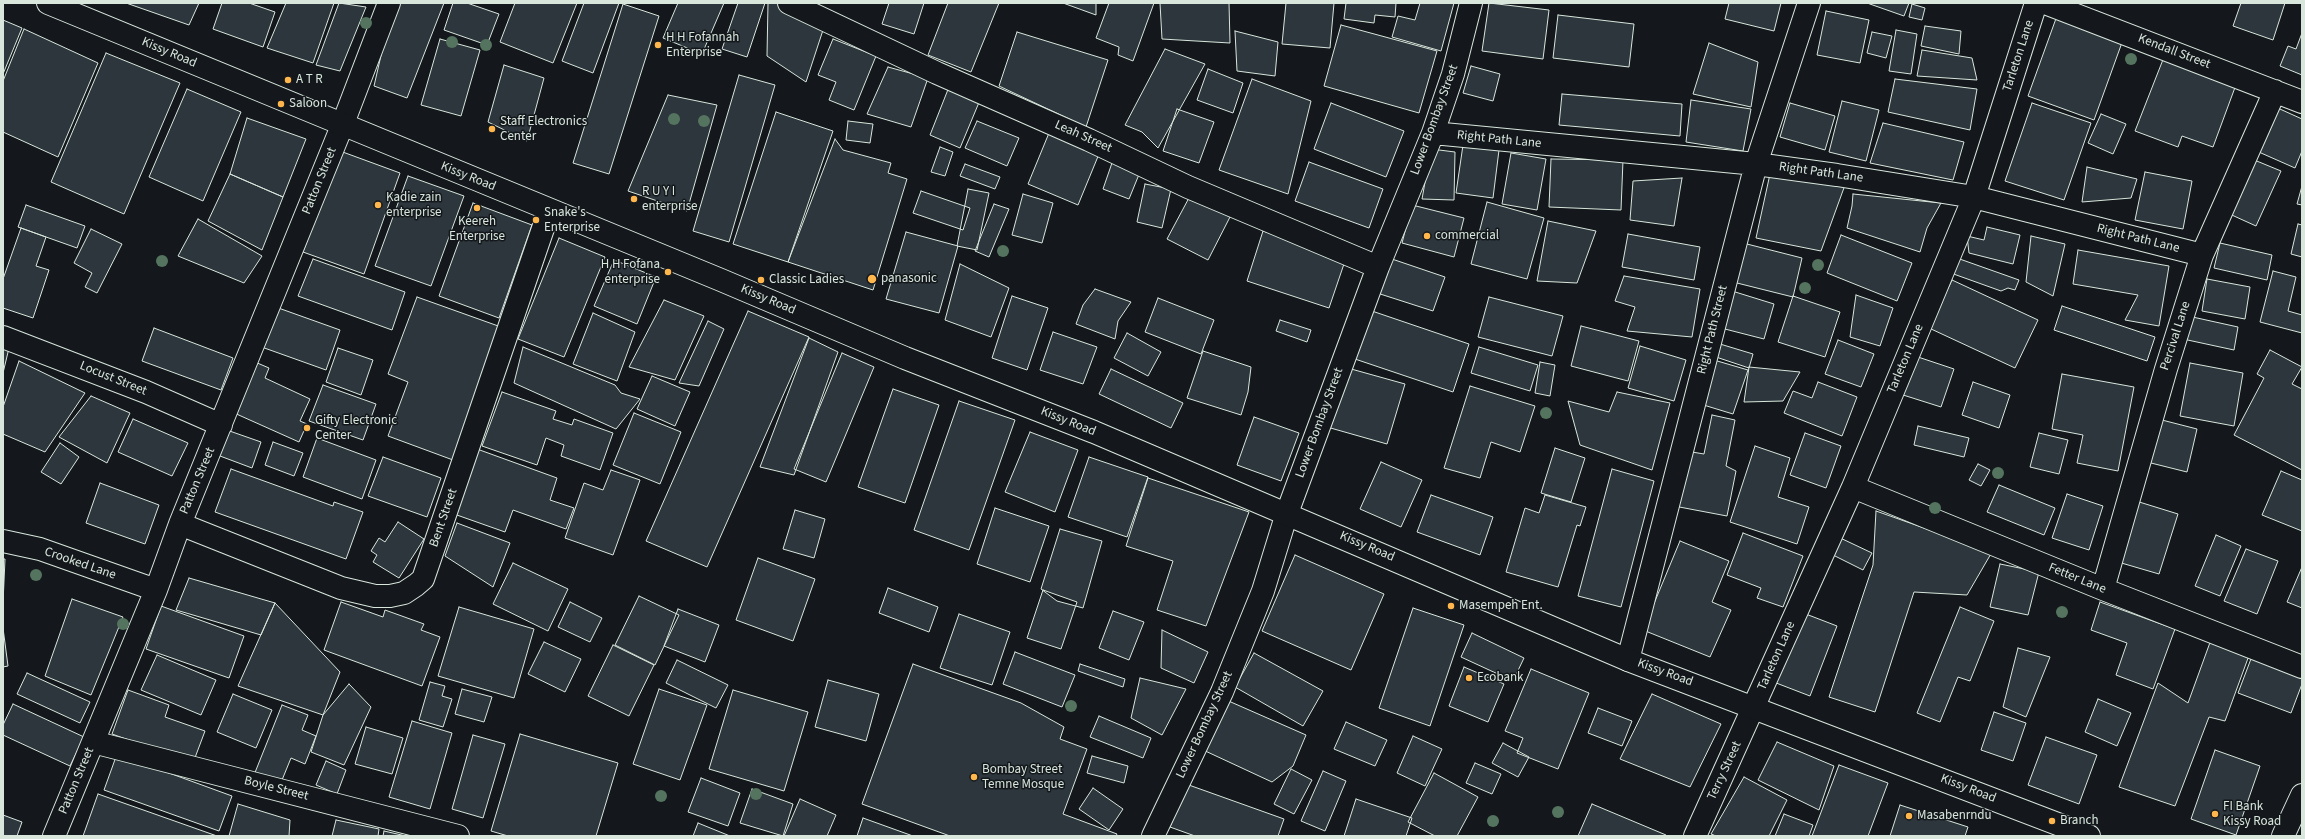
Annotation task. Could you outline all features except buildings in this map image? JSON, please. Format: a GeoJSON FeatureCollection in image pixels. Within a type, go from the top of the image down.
{"type":"FeatureCollection","features":[{"type":"Feature","properties":{"kind":"street","name":"Kissy Road"},"geometry":{"type":"LineString","coordinates":[[48,3],[342,126],[721,280],[905,358],[1094,432],[1287,513],[1628,660],[1754,706],[2089,836]]}},
{"type":"Feature","properties":{"kind":"street","name":"Patton Street"},"geometry":{"type":"LineString","coordinates":[[54,836],[156,590],[180,524],[342,126],[389,3]]}},
{"type":"Feature","properties":{"kind":"street","name":"Leah Street"},"geometry":{"type":"LineString","coordinates":[[789,3],[937,73],[1089,140],[1188,187],[1378,267]]}},
{"type":"Feature","properties":{"kind":"street","name":"Lower Bombay Street"},"geometry":{"type":"LineString","coordinates":[[1153,836],[1222,692],[1260,598],[1287,513],[1378,267],[1433,133],[1453,74],[1471,3]]}},
{"type":"Feature","properties":{"kind":"street","name":"Right Path Street"},"geometry":{"type":"LineString","coordinates":[[1628,660],[1756,164],[1810,3]]}},
{"type":"Feature","properties":{"kind":"street","name":"Tarleton Lane"},"geometry":{"type":"LineString","coordinates":[[1754,706],[1853,487],[1974,197],[2036,3]]}},
{"type":"Feature","properties":{"kind":"street","name":"Kendall Street"},"geometry":{"type":"LineString","coordinates":[[2045,3],[2302,102]]}},
{"type":"Feature","properties":{"kind":"street","name":"Percival Lane"},"geometry":{"type":"LineString","coordinates":[[2103,589],[2159,391],[2202,255],[2275,91]]}},
{"type":"Feature","properties":{"kind":"street","name":"Right Path Lane"},"geometry":{"type":"LineString","coordinates":[[1433,133],[1756,164],[1974,197],[2202,255]]}},
{"type":"Feature","properties":{"kind":"street","name":"Bent Street"},"geometry":{"type":"LineString","coordinates":[[180,524],[341,588],[376,596],[390,596],[404,593],[416,585],[423,579],[549,211]]}},
{"type":"Feature","properties":{"kind":"street","name":"Locust Street"},"geometry":{"type":"LineString","coordinates":[[3,337],[146,392],[221,425]]}},
{"type":"Feature","properties":{"kind":"street","name":"Fetter Lane"},"geometry":{"type":"LineString","coordinates":[[1853,487],[2103,589],[2302,667]]}},
{"type":"Feature","properties":{"kind":"street","name":"Crooked Lane"},"geometry":{"type":"LineString","coordinates":[[3,541],[40,549],[156,590]]}},
{"type":"Feature","properties":{"kind":"street","name":"Terry Street"},"geometry":{"type":"LineString","coordinates":[[1695,836],[1754,706]]}},
{"type":"Feature","properties":{"kind":"street","name":"Boyle Street"},"geometry":{"type":"LineString","coordinates":[[94,742],[458,836]]}},
{"type":"Feature","properties":{"kind":"street"},"geometry":{"type":"LineString","coordinates":[[2283,836],[2302,795]]}},
{"type":"Feature","properties":{"kind":"place","name":"H H Fofannah Enterprise"},"geometry":{"type":"Point","coordinates":[658,45]}},
{"type":"Feature","properties":{"kind":"place","name":"A T R"},"geometry":{"type":"Point","coordinates":[288,80]}},
{"type":"Feature","properties":{"kind":"place","name":"Saloon"},"geometry":{"type":"Point","coordinates":[281,104]}},
{"type":"Feature","properties":{"kind":"place","name":"Staff Electronics Center"},"geometry":{"type":"Point","coordinates":[492,129]}},
{"type":"Feature","properties":{"kind":"place","name":"R U Y I enterprise"},"geometry":{"type":"Point","coordinates":[634,199]}},
{"type":"Feature","properties":{"kind":"place","name":"Kadie zain enterprise"},"geometry":{"type":"Point","coordinates":[378,205]}},
{"type":"Feature","properties":{"kind":"place","name":"Keereh Enterprise"},"geometry":{"type":"Point","coordinates":[477,208]}},
{"type":"Feature","properties":{"kind":"place","name":"Snake's Enterprise"},"geometry":{"type":"Point","coordinates":[536,220]}},
{"type":"Feature","properties":{"kind":"place","name":"commercial"},"geometry":{"type":"Point","coordinates":[1427,236]}},
{"type":"Feature","properties":{"kind":"place","name":"H H Fofana enterprise"},"geometry":{"type":"Point","coordinates":[668,272]}},
{"type":"Feature","properties":{"kind":"place","name":"panasonic"},"geometry":{"type":"Point","coordinates":[872,279]}},
{"type":"Feature","properties":{"kind":"place","name":"Classic Ladies"},"geometry":{"type":"Point","coordinates":[761,280]}},
{"type":"Feature","properties":{"kind":"place","name":"Gifty Electronic Center"},"geometry":{"type":"Point","coordinates":[307,428]}},
{"type":"Feature","properties":{"kind":"place","name":"Masempeh Ent."},"geometry":{"type":"Point","coordinates":[1451,606]}},
{"type":"Feature","properties":{"kind":"place","name":"Ecobank"},"geometry":{"type":"Point","coordinates":[1469,678]}},
{"type":"Feature","properties":{"kind":"place","name":"Bombay Street Temne Mosque"},"geometry":{"type":"Point","coordinates":[974,777]}},
{"type":"Feature","properties":{"kind":"place","name":"FI Bank Kissy Road"},"geometry":{"type":"Point","coordinates":[2215,814]}},
{"type":"Feature","properties":{"kind":"place","name":"Masabenrndu"},"geometry":{"type":"Point","coordinates":[1909,816]}},
{"type":"Feature","properties":{"kind":"place","name":"Branch"},"geometry":{"type":"Point","coordinates":[2052,821]}}]}
